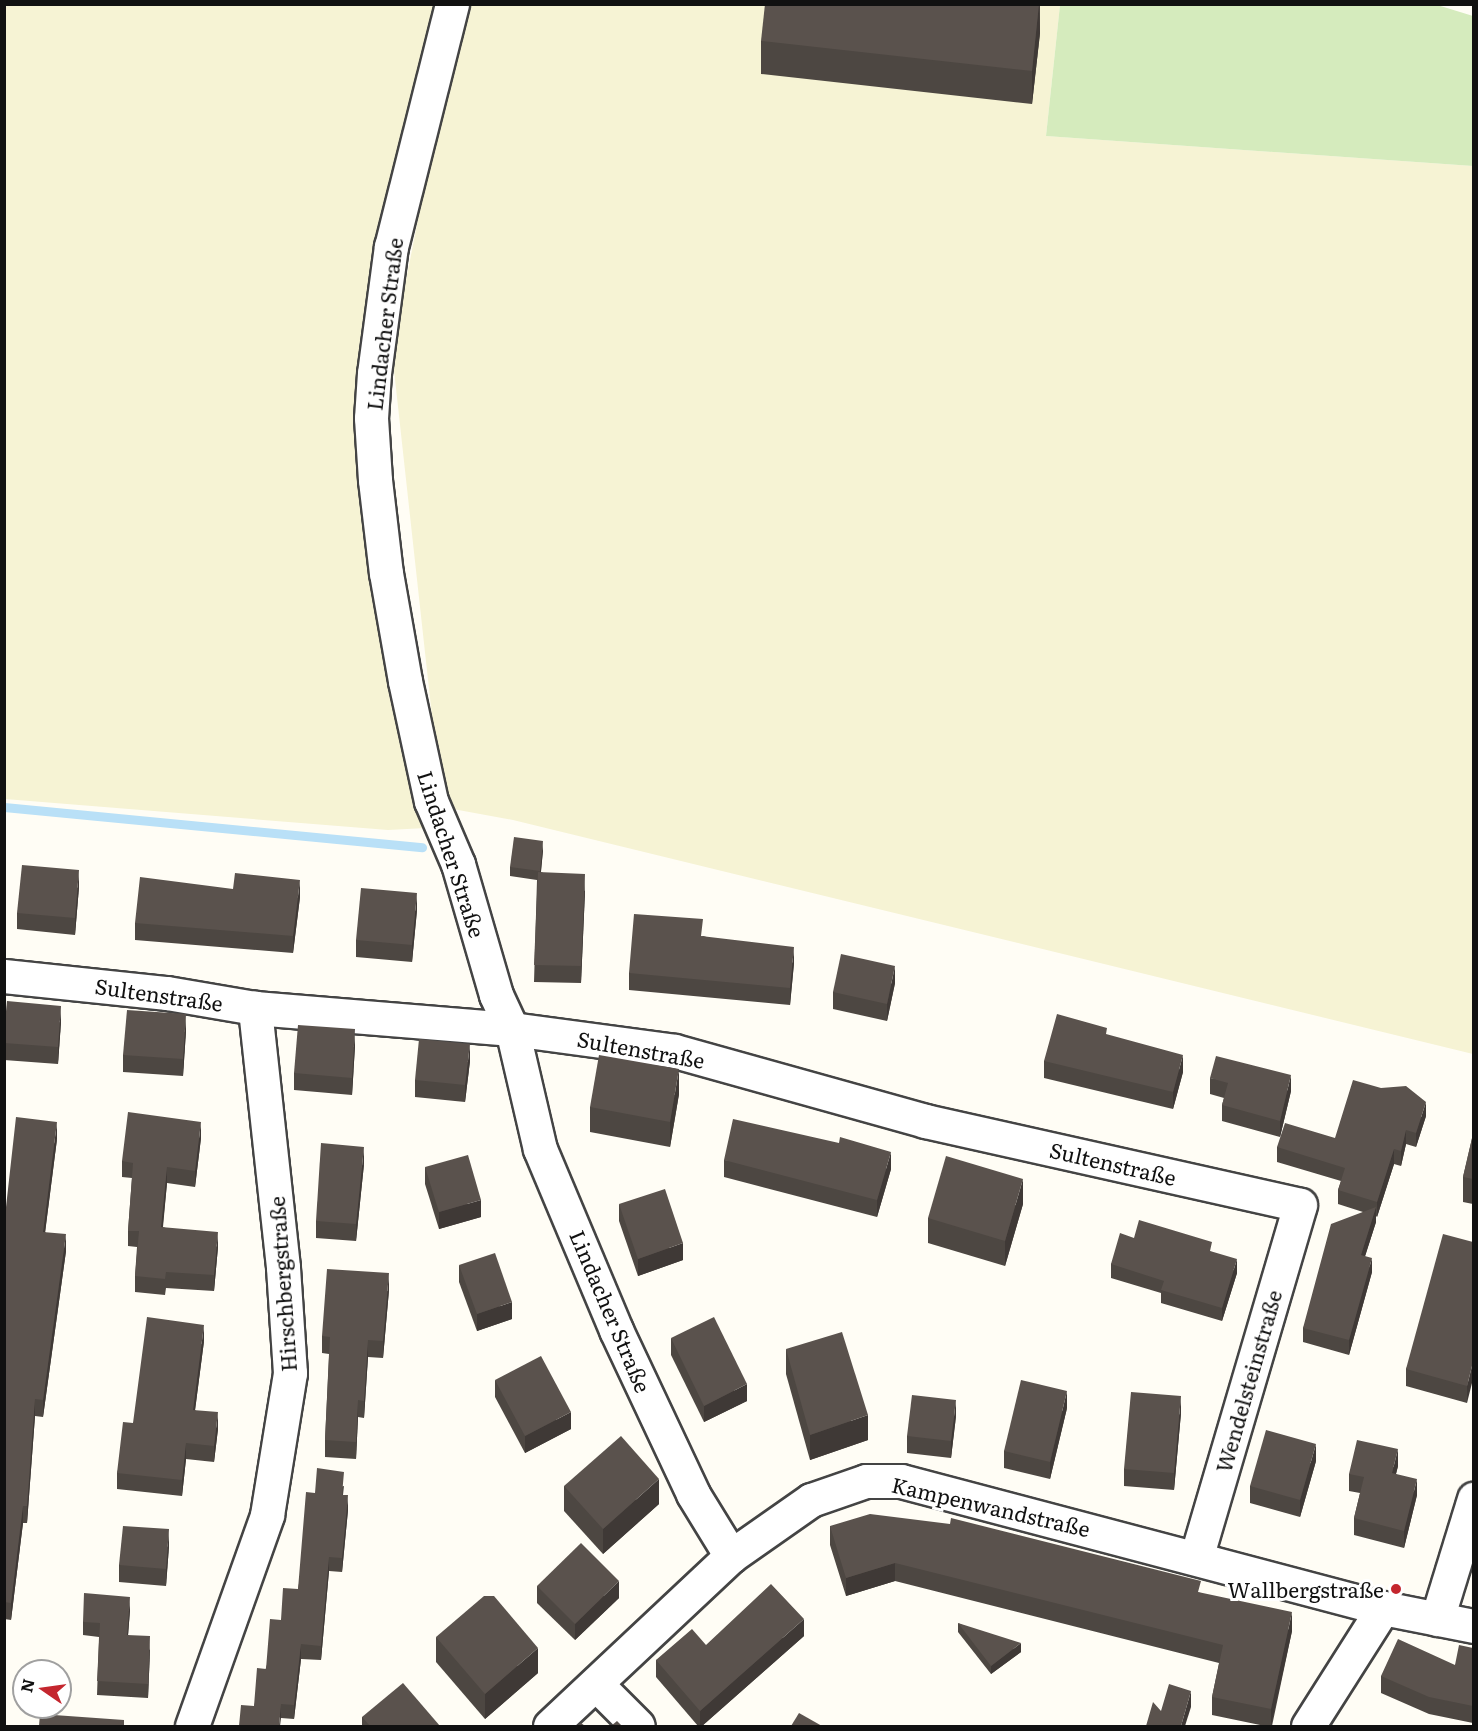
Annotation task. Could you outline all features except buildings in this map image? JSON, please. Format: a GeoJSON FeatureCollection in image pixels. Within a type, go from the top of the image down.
{"type":"FeatureCollection","features":[{"type":"Feature","properties":{"kind":"street","name":"Lindacher Straße"},"geometry":{"type":"LineString","coordinates":[[452,4],[391,246],[374,373],[373,439],[386,573],[431,801],[458,864],[496,995],[512,1029],[540,1149],[616,1330],[693,1494],[731,1556]]}},
{"type":"Feature","properties":{"kind":"street","name":"Sultenstraße"},"geometry":{"type":"LineString","coordinates":[[4,976],[167,993],[255,1008],[512,1029],[675,1051],[925,1121],[1300,1205]]}},
{"type":"Feature","properties":{"kind":"street","name":"Hirschbergstraße"},"geometry":{"type":"LineString","coordinates":[[192,1726],[267,1515],[290,1373],[283,1267],[255,1008]]}},
{"type":"Feature","properties":{"kind":"street","name":"Wendelsteinstraße"},"geometry":{"type":"LineString","coordinates":[[1197,1556],[1300,1205]]}},
{"type":"Feature","properties":{"kind":"street","name":"Kampenwandstraße"},"geometry":{"type":"LineString","coordinates":[[550,1726],[731,1556],[811,1500],[866,1481],[901,1481],[1197,1556],[1383,1608],[1473,1626]]}},
{"type":"Feature","properties":{"kind":"street"},"geometry":{"type":"LineString","coordinates":[[1437,1619],[1473,1499]]}},
{"type":"Feature","properties":{"kind":"street"},"geometry":{"type":"LineString","coordinates":[[1308,1726],[1383,1608]]}},
{"type":"Feature","properties":{"kind":"street"},"geometry":{"type":"LineString","coordinates":[[596,1684],[638,1726]]}},
{"type":"Feature","properties":{"kind":"shaded area"},"geometry":{"type":"Polygon","coordinates":[[[4,5],[443,5],[367,346],[426,828],[388,830],[5,799],[4,5]]]}},
{"type":"Feature","properties":{"kind":"shaded area"},"geometry":{"type":"Polygon","coordinates":[[[460,5],[1060,5],[1046,136],[1473,166],[1473,1054],[513,820],[442,807],[392,352],[460,5]]]}},
{"type":"Feature","properties":{"kind":"green space"},"geometry":{"type":"Polygon","coordinates":[[[1434,4],[1473,16],[1473,166],[1046,136],[1060,5],[1434,4]]]}},
{"type":"Feature","properties":{"kind":"waterway"},"geometry":{"type":"LineString","coordinates":[[4,807],[422,847]]}},
{"type":"Feature","properties":{"kind":"place","name":"Wallbergstraße"},"geometry":{"type":"Point","coordinates":[1396,1589]}}]}
